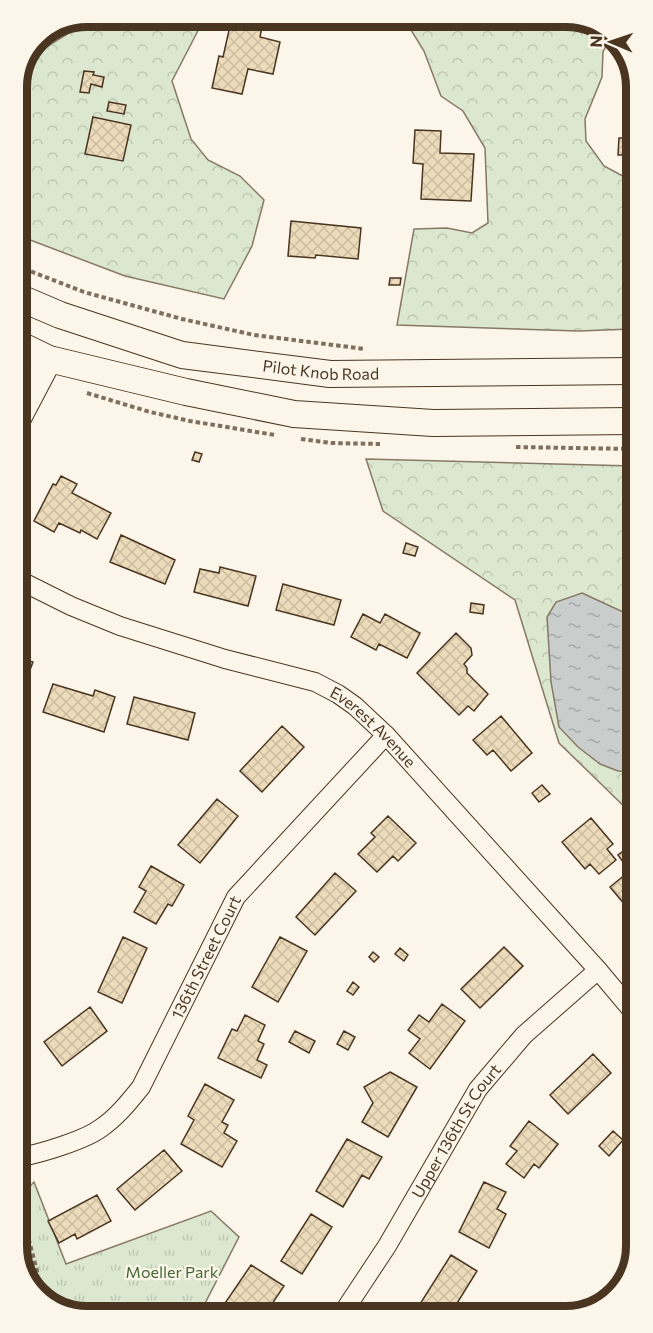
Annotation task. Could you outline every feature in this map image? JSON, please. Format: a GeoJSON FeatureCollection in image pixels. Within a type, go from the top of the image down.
{"type":"FeatureCollection","features":[{"type":"Feature","properties":{"kind":"main road","name":"Pilot Knob Road"},"geometry":{"type":"LineString","coordinates":[[27,301],[60,315],[182,355],[330,374],[626,371]]}},
{"type":"Feature","properties":{"kind":"main road"},"geometry":{"type":"LineString","coordinates":[[27,348],[49,359],[186,392],[294,414],[433,423],[626,421]]}},
{"type":"Feature","properties":{"kind":"main road"},"geometry":{"type":"LineString","coordinates":[[27,401],[49,359]]}},
{"type":"Feature","properties":{"kind":"street","name":"Everest Avenue"},"geometry":{"type":"LineString","coordinates":[[27,584],[71,606],[120,626],[225,659],[315,682],[338,694],[355,706],[386,735],[626,1003]]}},
{"type":"Feature","properties":{"kind":"street","name":"136th Street Court"},"geometry":{"type":"LineString","coordinates":[[27,1156],[100,1129],[123,1110],[141,1087],[236,897],[386,735]]}},
{"type":"Feature","properties":{"kind":"street","name":"Upper 136th St Court"},"geometry":{"type":"LineString","coordinates":[[347,1306],[387,1246],[478,1089],[524,1035],[598,970]]}},
{"type":"Feature","properties":{"kind":"path"},"geometry":{"type":"LineString","coordinates":[[27,270],[84,292],[182,319],[254,335],[374,350]]}},
{"type":"Feature","properties":{"kind":"path"},"geometry":{"type":"LineString","coordinates":[[27,1233],[37,1279]]}},
{"type":"Feature","properties":{"kind":"green space"},"geometry":{"type":"Polygon","coordinates":[[[200,27],[172,81],[191,139],[208,160],[240,176],[264,200],[252,246],[224,299],[125,276],[27,239],[27,83],[29,71],[38,52],[79,28],[200,27]]]}},
{"type":"Feature","properties":{"kind":"green space"},"geometry":{"type":"Polygon","coordinates":[[[409,27],[570,27],[596,35],[607,44],[603,52],[602,77],[585,119],[586,141],[604,166],[626,178],[626,329],[578,331],[397,325],[414,229],[447,228],[472,233],[488,223],[485,148],[463,111],[441,96],[424,51],[409,27]]]}},
{"type":"Feature","properties":{"kind":"green space"},"geometry":{"type":"Polygon","coordinates":[[[366,459],[626,466],[626,808],[559,743],[515,600],[383,511],[366,459]]]}},
{"type":"Feature","properties":{"kind":"green space","name":"Moeller Park"},"geometry":{"type":"Polygon","coordinates":[[[34,1182],[66,1264],[211,1211],[239,1237],[204,1306],[75,1305],[60,1300],[47,1291],[32,1269],[27,1246],[27,1189],[34,1182]]]}},
{"type":"Feature","properties":{"kind":"water"},"geometry":{"type":"Polygon","coordinates":[[[582,593],[626,613],[626,772],[600,764],[578,747],[559,727],[551,682],[547,617],[556,602],[582,593]]]}},
{"type":"Feature","properties":{"kind":"building"},"geometry":{"type":"Polygon","coordinates":[[[230,27],[262,27],[260,37],[280,42],[273,74],[248,69],[242,94],[212,88],[219,56],[223,57],[230,27]]]}},
{"type":"Feature","properties":{"kind":"building"},"geometry":{"type":"Polygon","coordinates":[[[84,71],[94,72],[93,75],[104,77],[102,87],[91,84],[89,93],[80,92],[84,71]]]}},
{"type":"Feature","properties":{"kind":"building"},"geometry":{"type":"Polygon","coordinates":[[[109,102],[126,105],[124,114],[107,111],[109,102]]]}},
{"type":"Feature","properties":{"kind":"building"},"geometry":{"type":"Polygon","coordinates":[[[93,117],[131,125],[123,161],[85,154],[93,117]]]}},
{"type":"Feature","properties":{"kind":"building"},"geometry":{"type":"Polygon","coordinates":[[[415,130],[441,131],[440,153],[474,154],[471,201],[421,199],[423,164],[413,163],[415,130]]]}},
{"type":"Feature","properties":{"kind":"building"},"geometry":{"type":"Polygon","coordinates":[[[619,138],[626,138],[626,168],[625,155],[618,155],[619,138]]]}},
{"type":"Feature","properties":{"kind":"building"},"geometry":{"type":"Polygon","coordinates":[[[291,221],[361,228],[358,259],[316,255],[315,258],[288,256],[291,221]]]}},
{"type":"Feature","properties":{"kind":"building"},"geometry":{"type":"Polygon","coordinates":[[[390,278],[401,278],[400,285],[389,285],[390,278]]]}},
{"type":"Feature","properties":{"kind":"building"},"geometry":{"type":"Polygon","coordinates":[[[195,452],[202,454],[199,462],[192,460],[195,452]]]}},
{"type":"Feature","properties":{"kind":"building"},"geometry":{"type":"Polygon","coordinates":[[[61,476],[77,484],[72,493],[111,513],[97,539],[81,530],[80,533],[59,523],[54,532],[34,521],[53,484],[56,485],[61,476]]]}},
{"type":"Feature","properties":{"kind":"building"},"geometry":{"type":"Polygon","coordinates":[[[121,535],[175,560],[165,584],[110,562],[121,535]]]}},
{"type":"Feature","properties":{"kind":"building"},"geometry":{"type":"Polygon","coordinates":[[[406,543],[418,547],[415,556],[403,553],[406,543]]]}},
{"type":"Feature","properties":{"kind":"building"},"geometry":{"type":"Polygon","coordinates":[[[220,567],[256,576],[248,606],[194,592],[200,569],[219,573],[220,567]]]}},
{"type":"Feature","properties":{"kind":"building"},"geometry":{"type":"Polygon","coordinates":[[[283,584],[341,600],[334,625],[276,610],[283,584]]]}},
{"type":"Feature","properties":{"kind":"building"},"geometry":{"type":"Polygon","coordinates":[[[471,603],[484,605],[483,614],[470,612],[471,603]]]}},
{"type":"Feature","properties":{"kind":"building"},"geometry":{"type":"Polygon","coordinates":[[[363,614],[380,623],[385,614],[420,633],[407,658],[379,644],[376,650],[351,637],[363,614]]]}},
{"type":"Feature","properties":{"kind":"building"},"geometry":{"type":"Polygon","coordinates":[[[456,633],[471,648],[472,655],[464,664],[467,673],[488,694],[474,711],[468,706],[459,715],[417,673],[456,633]]]}},
{"type":"Feature","properties":{"kind":"building"},"geometry":{"type":"Polygon","coordinates":[[[27,660],[33,662],[27,678],[27,660]]]}},
{"type":"Feature","properties":{"kind":"building"},"geometry":{"type":"Polygon","coordinates":[[[53,684],[93,696],[95,690],[115,697],[104,732],[43,712],[53,684]]]}},
{"type":"Feature","properties":{"kind":"building"},"geometry":{"type":"Polygon","coordinates":[[[134,697],[195,713],[188,740],[127,724],[134,697]]]}},
{"type":"Feature","properties":{"kind":"building"},"geometry":{"type":"Polygon","coordinates":[[[501,716],[532,753],[511,771],[493,750],[487,755],[473,740],[501,716]]]}},
{"type":"Feature","properties":{"kind":"building"},"geometry":{"type":"Polygon","coordinates":[[[282,726],[304,747],[262,792],[240,771],[282,726]]]}},
{"type":"Feature","properties":{"kind":"building"},"geometry":{"type":"Polygon","coordinates":[[[542,785],[550,794],[539,802],[532,793],[542,785]]]}},
{"type":"Feature","properties":{"kind":"building"},"geometry":{"type":"Polygon","coordinates":[[[217,799],[238,816],[200,863],[178,845],[217,799]]]}},
{"type":"Feature","properties":{"kind":"building"},"geometry":{"type":"Polygon","coordinates":[[[388,816],[416,843],[398,861],[393,856],[377,872],[358,854],[375,837],[371,833],[388,816]]]}},
{"type":"Feature","properties":{"kind":"building"},"geometry":{"type":"Polygon","coordinates":[[[591,818],[613,844],[607,849],[616,860],[599,874],[590,864],[585,869],[562,842],[591,818]]]}},
{"type":"Feature","properties":{"kind":"building"},"geometry":{"type":"Polygon","coordinates":[[[626,849],[626,859],[623,862],[618,855],[626,849]]]}},
{"type":"Feature","properties":{"kind":"building"},"geometry":{"type":"Polygon","coordinates":[[[151,866],[184,885],[172,906],[168,904],[156,924],[134,912],[146,891],[139,887],[151,866]]]}},
{"type":"Feature","properties":{"kind":"building"},"geometry":{"type":"Polygon","coordinates":[[[335,873],[356,891],[315,935],[296,917],[335,873]]]}},
{"type":"Feature","properties":{"kind":"building"},"geometry":{"type":"Polygon","coordinates":[[[626,874],[626,906],[610,887],[626,874]]]}},
{"type":"Feature","properties":{"kind":"building"},"geometry":{"type":"Polygon","coordinates":[[[123,937],[147,948],[122,1003],[98,992],[123,937]]]}},
{"type":"Feature","properties":{"kind":"building"},"geometry":{"type":"Polygon","coordinates":[[[280,937],[307,951],[278,1002],[252,987],[280,937]]]}},
{"type":"Feature","properties":{"kind":"building"},"geometry":{"type":"Polygon","coordinates":[[[504,947],[523,966],[480,1008],[461,989],[504,947]]]}},
{"type":"Feature","properties":{"kind":"building"},"geometry":{"type":"Polygon","coordinates":[[[400,948],[408,955],[404,961],[395,954],[400,948]]]}},
{"type":"Feature","properties":{"kind":"building"},"geometry":{"type":"Polygon","coordinates":[[[373,952],[379,957],[374,962],[369,957],[373,952]]]}},
{"type":"Feature","properties":{"kind":"building"},"geometry":{"type":"Polygon","coordinates":[[[353,982],[359,987],[353,995],[347,991],[353,982]]]}},
{"type":"Feature","properties":{"kind":"building"},"geometry":{"type":"Polygon","coordinates":[[[442,1004],[465,1021],[430,1069],[409,1053],[420,1039],[408,1030],[419,1015],[429,1022],[442,1004]]]}},
{"type":"Feature","properties":{"kind":"building"},"geometry":{"type":"Polygon","coordinates":[[[90,1007],[107,1031],[62,1066],[44,1042],[90,1007]]]}},
{"type":"Feature","properties":{"kind":"building"},"geometry":{"type":"Polygon","coordinates":[[[245,1015],[265,1025],[258,1041],[264,1044],[257,1060],[267,1065],[261,1078],[218,1058],[232,1029],[237,1031],[245,1015]]]}},
{"type":"Feature","properties":{"kind":"building"},"geometry":{"type":"Polygon","coordinates":[[[295,1031],[315,1041],[309,1053],[289,1042],[295,1031]]]}},
{"type":"Feature","properties":{"kind":"building"},"geometry":{"type":"Polygon","coordinates":[[[344,1031],[355,1037],[348,1050],[337,1044],[344,1031]]]}},
{"type":"Feature","properties":{"kind":"building"},"geometry":{"type":"Polygon","coordinates":[[[593,1054],[611,1073],[568,1114],[550,1095],[593,1054]]]}},
{"type":"Feature","properties":{"kind":"building"},"geometry":{"type":"Polygon","coordinates":[[[390,1072],[417,1087],[388,1137],[362,1122],[373,1103],[364,1087],[390,1072]]]}},
{"type":"Feature","properties":{"kind":"building"},"geometry":{"type":"Polygon","coordinates":[[[205,1084],[234,1100],[222,1122],[228,1125],[224,1133],[237,1141],[222,1167],[181,1144],[194,1120],[188,1116],[205,1084]]]}},
{"type":"Feature","properties":{"kind":"building"},"geometry":{"type":"Polygon","coordinates":[[[529,1121],[558,1144],[539,1168],[534,1164],[524,1178],[506,1164],[517,1151],[510,1146],[529,1121]]]}},
{"type":"Feature","properties":{"kind":"building"},"geometry":{"type":"Polygon","coordinates":[[[613,1131],[623,1140],[609,1156],[599,1146],[613,1131]]]}},
{"type":"Feature","properties":{"kind":"building"},"geometry":{"type":"Polygon","coordinates":[[[347,1139],[382,1157],[369,1179],[362,1175],[343,1207],[316,1191],[347,1139]]]}},
{"type":"Feature","properties":{"kind":"building"},"geometry":{"type":"Polygon","coordinates":[[[164,1150],[182,1171],[135,1210],[117,1189],[164,1150]]]}},
{"type":"Feature","properties":{"kind":"building"},"geometry":{"type":"Polygon","coordinates":[[[484,1182],[506,1192],[497,1209],[506,1214],[489,1248],[459,1232],[484,1182]]]}},
{"type":"Feature","properties":{"kind":"building"},"geometry":{"type":"Polygon","coordinates":[[[97,1195],[111,1221],[77,1239],[75,1234],[59,1243],[48,1221],[97,1195]]]}},
{"type":"Feature","properties":{"kind":"building"},"geometry":{"type":"Polygon","coordinates":[[[311,1214],[332,1227],[302,1274],[281,1261],[311,1214]]]}},
{"type":"Feature","properties":{"kind":"building"},"geometry":{"type":"Polygon","coordinates":[[[451,1255],[477,1271],[455,1306],[423,1306],[420,1304],[451,1255]]]}},
{"type":"Feature","properties":{"kind":"building"},"geometry":{"type":"Polygon","coordinates":[[[251,1265],[284,1286],[271,1306],[264,1303],[262,1306],[223,1306],[251,1265]]]}}]}
